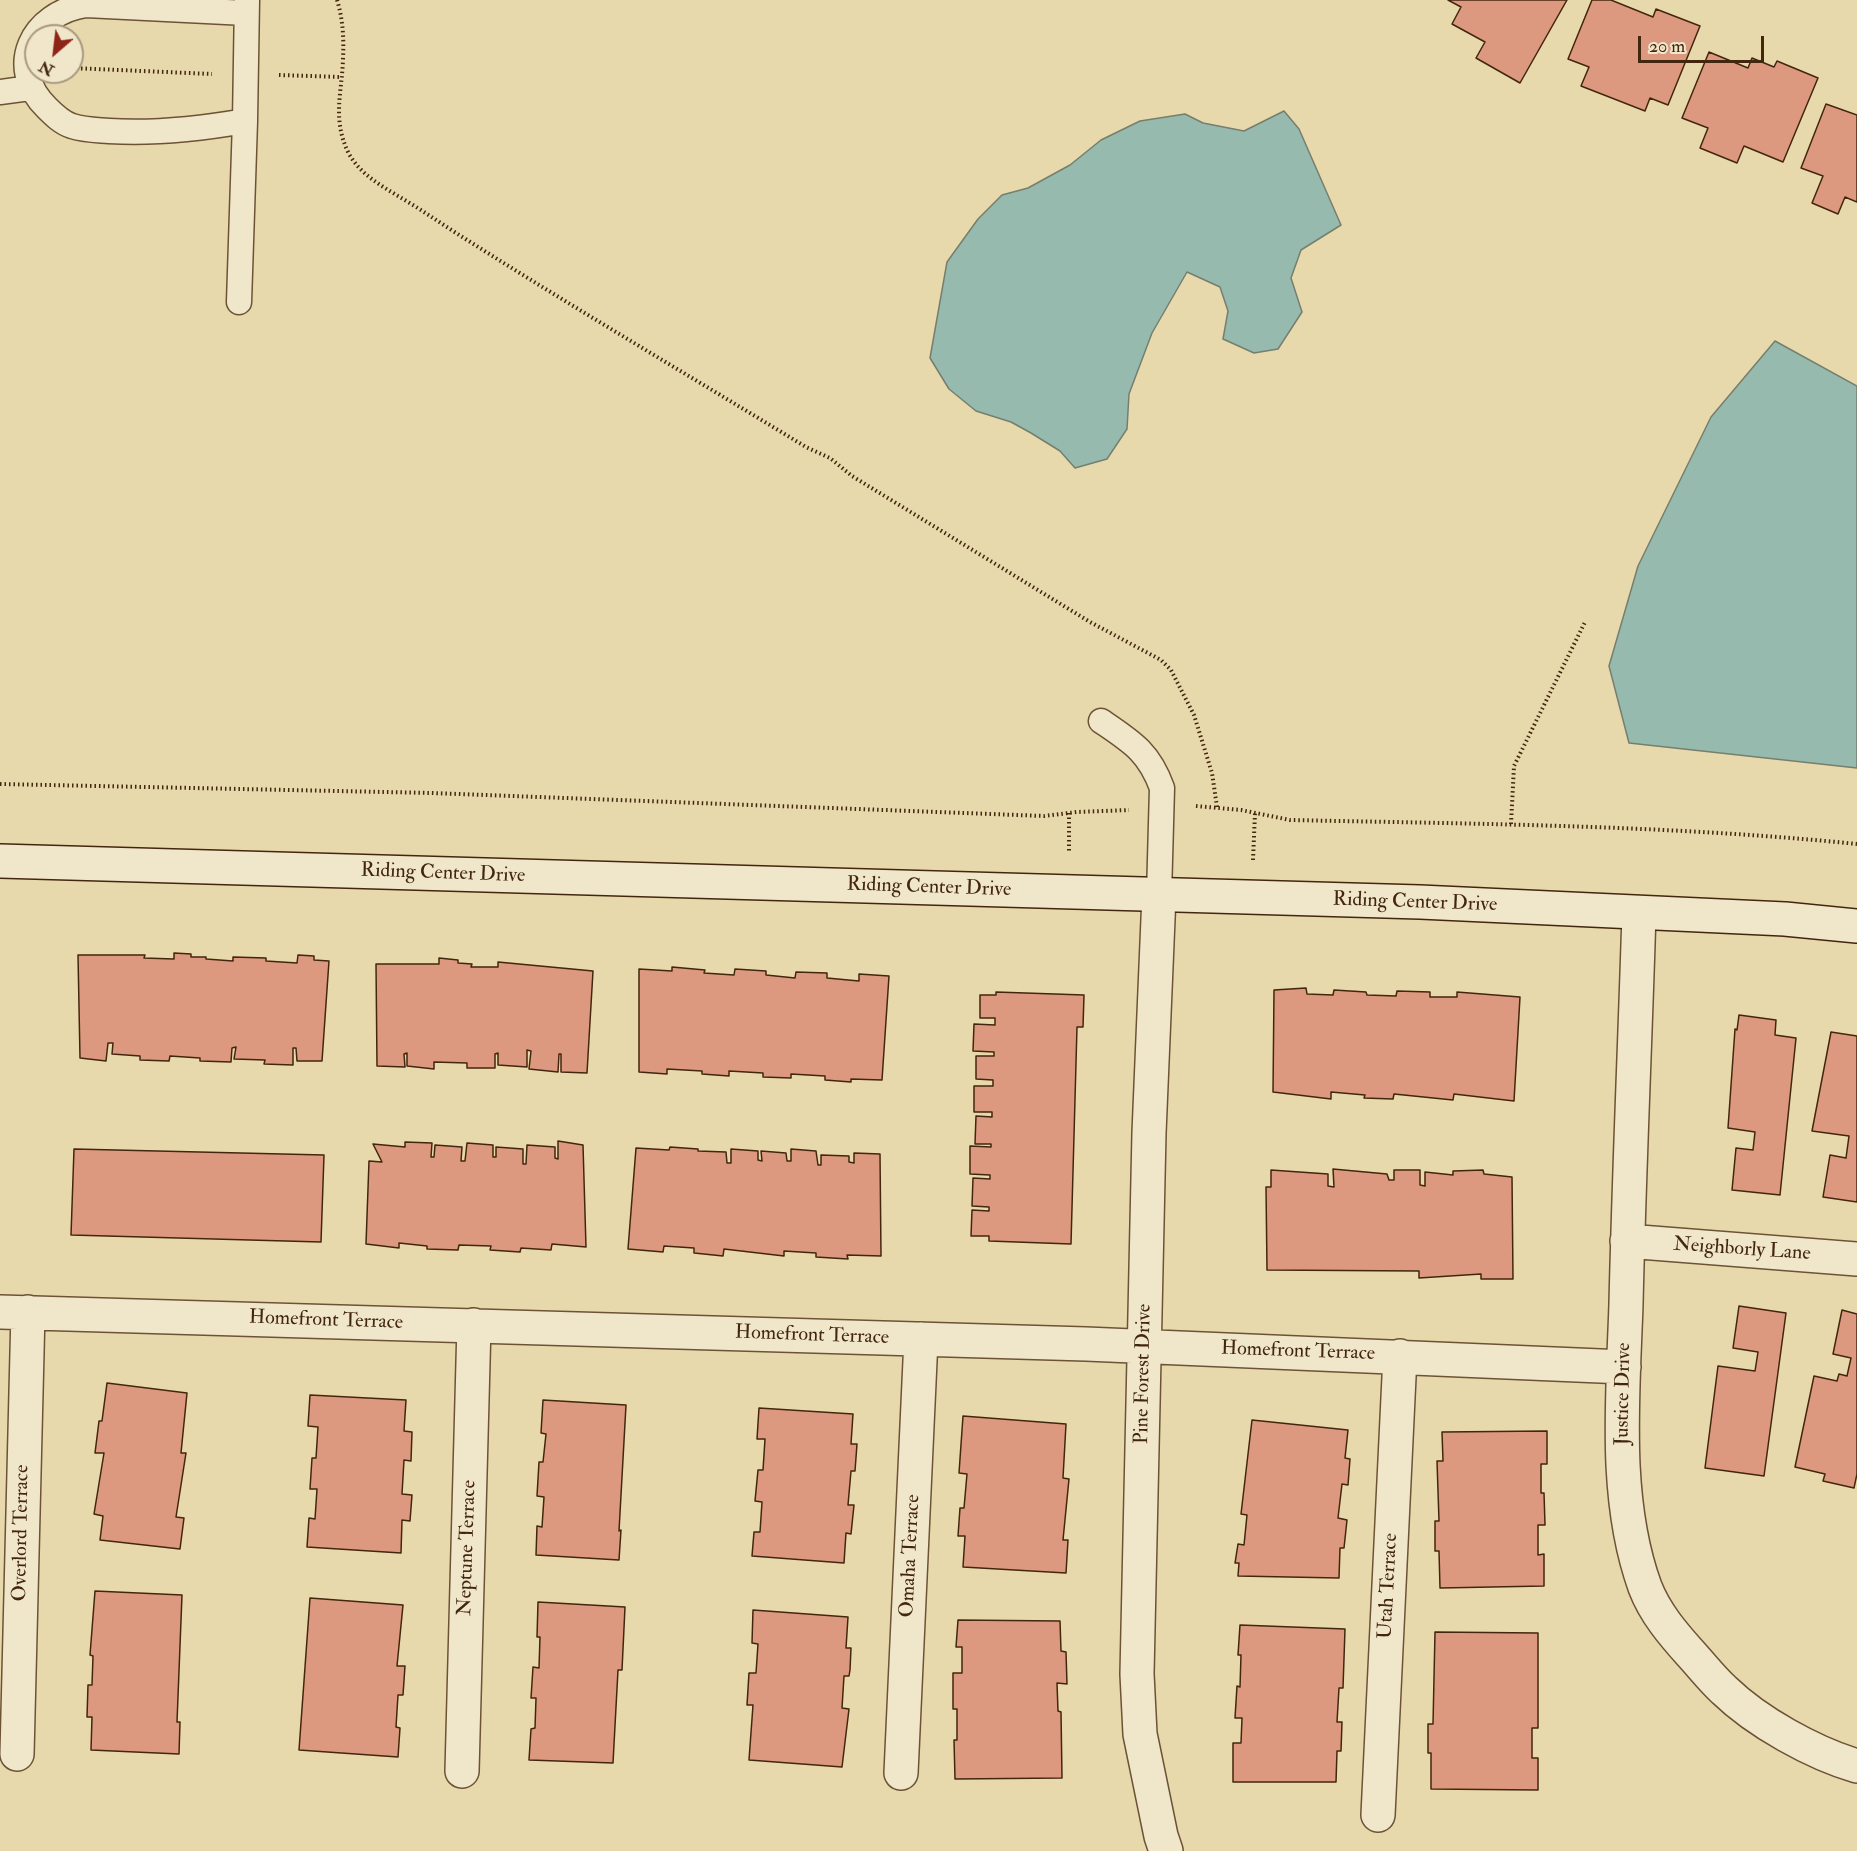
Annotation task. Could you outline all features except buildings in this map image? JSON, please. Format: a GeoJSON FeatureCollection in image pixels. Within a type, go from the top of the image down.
{"type":"FeatureCollection","features":[{"type":"Feature","properties":{"kind":"street","name":"Riding Center Drive"},"geometry":{"type":"LineString","coordinates":[[0,861],[1420,902],[1785,919],[1857,926]]}},
{"type":"Feature","properties":{"kind":"street","name":"Pine Forest Drive"},"geometry":{"type":"LineString","coordinates":[[1159,895],[1149,1133],[1137,1674],[1140,1734],[1166,1851]]}},
{"type":"Feature","properties":{"kind":"street","name":"Justice Drive"},"geometry":{"type":"LineString","coordinates":[[1639,914],[1624,1367],[1623,1480],[1632,1538],[1646,1588],[1669,1630],[1725,1691],[1756,1716],[1836,1760],[1857,1766]]}},
{"type":"Feature","properties":{"kind":"street","name":"Neighborly Lane"},"geometry":{"type":"LineString","coordinates":[[1627,1241],[1857,1258]]}},
{"type":"Feature","properties":{"kind":"street","name":"Homefront Terrace"},"geometry":{"type":"LineString","coordinates":[[14,1312],[1144,1347],[1624,1367]]}},
{"type":"Feature","properties":{"kind":"street","name":"Overlord Terrace"},"geometry":{"type":"LineString","coordinates":[[14,1312],[17,1754]]}},
{"type":"Feature","properties":{"kind":"street","name":"Neptune Terrace"},"geometry":{"type":"LineString","coordinates":[[462,1771],[474,1325]]}},
{"type":"Feature","properties":{"kind":"street","name":"Omaha Terrace"},"geometry":{"type":"LineString","coordinates":[[901,1773],[921,1340]]}},
{"type":"Feature","properties":{"kind":"street","name":"Utah Terrace"},"geometry":{"type":"LineString","coordinates":[[1378,1815],[1400,1356]]}},
{"type":"Feature","properties":{"kind":"lane"},"geometry":{"type":"LineString","coordinates":[[239,302],[245,121],[247,6],[75,7],[47,20],[34,37],[27,54],[25,71],[30,88],[58,119],[71,126],[160,133],[245,121]]}},
{"type":"Feature","properties":{"kind":"lane"},"geometry":{"type":"LineString","coordinates":[[0,92],[30,88]]}},
{"type":"Feature","properties":{"kind":"lane"},"geometry":{"type":"LineString","coordinates":[[1101,721],[1144,752],[1162,788],[1159,895]]}},
{"type":"Feature","properties":{"kind":"path"},"geometry":{"type":"LineString","coordinates":[[337,0],[342,16],[344,41],[338,105],[340,130],[349,153],[365,174],[385,189],[806,447],[830,458],[852,476],[1080,616],[1161,660],[1171,670],[1194,715],[1212,773],[1217,807]]}},
{"type":"Feature","properties":{"kind":"path"},"geometry":{"type":"LineString","coordinates":[[84,69],[219,75]]}},
{"type":"Feature","properties":{"kind":"path"},"geometry":{"type":"LineString","coordinates":[[278,75],[341,77]]}},
{"type":"Feature","properties":{"kind":"path"},"geometry":{"type":"LineString","coordinates":[[1511,824],[1514,766],[1585,622]]}},
{"type":"Feature","properties":{"kind":"path"},"geometry":{"type":"LineString","coordinates":[[0,784],[444,794],[1044,816],[1134,810]]}},
{"type":"Feature","properties":{"kind":"path"},"geometry":{"type":"LineString","coordinates":[[1193,806],[1217,807],[1290,820],[1626,827],[1857,844]]}},
{"type":"Feature","properties":{"kind":"path"},"geometry":{"type":"LineString","coordinates":[[1069,813],[1070,855]]}},
{"type":"Feature","properties":{"kind":"path"},"geometry":{"type":"LineString","coordinates":[[1253,861],[1255,813]]}},
{"type":"Feature","properties":{"kind":"water"},"geometry":{"type":"Polygon","coordinates":[[[1284,111],[1299,129],[1341,225],[1301,250],[1291,278],[1302,312],[1278,349],[1254,353],[1223,339],[1228,311],[1220,287],[1187,272],[1152,333],[1129,394],[1127,429],[1107,459],[1075,468],[1060,451],[1011,422],[976,411],[949,389],[930,358],[947,262],[978,219],[1002,195],[1028,188],[1070,165],[1101,140],[1140,121],[1185,114],[1203,123],[1244,131],[1284,111]]]}},
{"type":"Feature","properties":{"kind":"water"},"geometry":{"type":"Polygon","coordinates":[[[1775,341],[1857,386],[1857,768],[1629,743],[1609,666],[1638,566],[1711,417],[1775,341]]]}}]}
